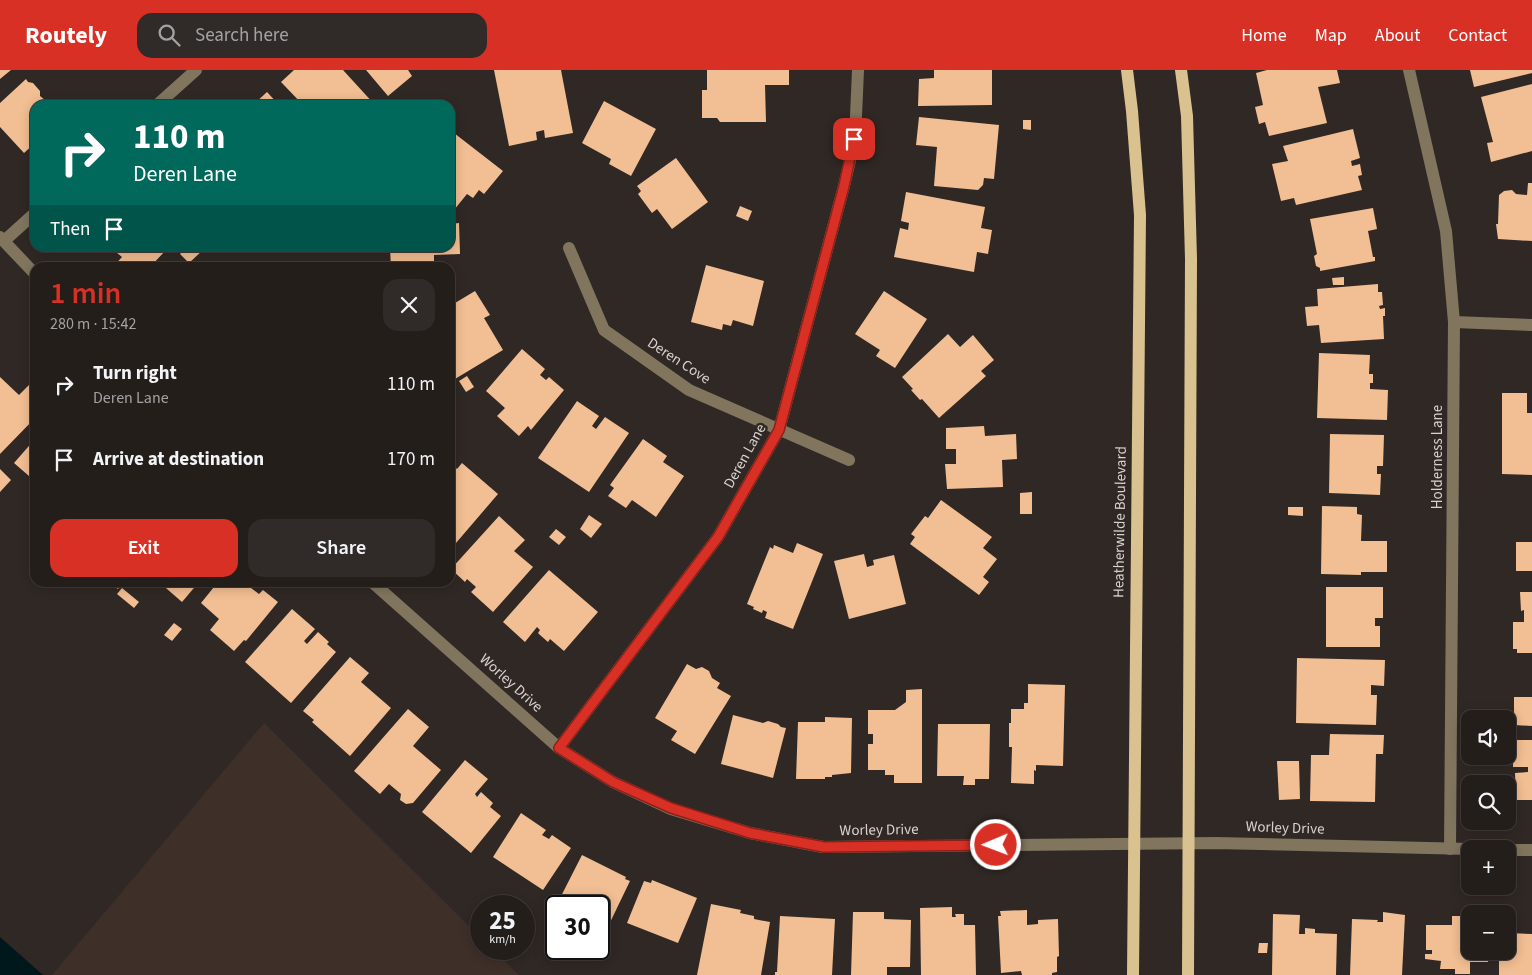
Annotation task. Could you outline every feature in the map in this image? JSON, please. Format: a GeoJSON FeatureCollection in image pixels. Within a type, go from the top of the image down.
{"type":"FeatureCollection","features":[{"type":"Feature","properties":{"kind":"main road","name":"Heatherwilde Boulevard"},"geometry":{"type":"LineString","coordinates":[[1128,70],[1140,215],[1133,975]]}},
{"type":"Feature","properties":{"kind":"main road"},"geometry":{"type":"LineString","coordinates":[[1181,70],[1187,116],[1191,259],[1188,975]]}},
{"type":"Feature","properties":{"kind":"street"},"geometry":{"type":"LineString","coordinates":[[163,100],[196,70]]}},
{"type":"Feature","properties":{"kind":"street","name":"Deren Lane"},"geometry":{"type":"LineString","coordinates":[[559,748],[718,537],[779,430],[844,186],[854,139],[858,70]]}},
{"type":"Feature","properties":{"kind":"street","name":"Holderness Lane"},"geometry":{"type":"LineString","coordinates":[[1409,70],[1446,231],[1454,322],[1450,849]]}},
{"type":"Feature","properties":{"kind":"street"},"geometry":{"type":"LineString","coordinates":[[30,217],[2,239],[30,269]]}},
{"type":"Feature","properties":{"kind":"street","name":"Deren Cove"},"geometry":{"type":"LineString","coordinates":[[569,248],[604,330],[689,390],[849,460]]}},
{"type":"Feature","properties":{"kind":"street"},"geometry":{"type":"LineString","coordinates":[[1454,322],[1532,325]]}},
{"type":"Feature","properties":{"kind":"street","name":"Worley Drive"},"geometry":{"type":"LineString","coordinates":[[378,587],[559,748],[613,782],[671,808],[750,833],[824,847],[1188,843],[1461,849]]}},
{"type":"Feature","properties":{"kind":"street"},"geometry":{"type":"LineString","coordinates":[[1516,850],[1532,850]]}},
{"type":"Feature","properties":{"kind":"shaded area"},"geometry":{"type":"Polygon","coordinates":[[[264,723],[470,927],[470,960],[503,960],[519,975],[52,975],[264,723]]]}},
{"type":"Feature","properties":{"kind":"water"},"geometry":{"type":"Polygon","coordinates":[[[0,937],[43,975],[0,975],[0,937]]]}},
{"type":"Feature","properties":{"kind":"building"},"geometry":{"type":"Polygon","coordinates":[[[0,70],[11,70],[0,79],[0,70]]]}},
{"type":"Feature","properties":{"kind":"building"},"geometry":{"type":"Polygon","coordinates":[[[294,70],[343,70],[370,100],[298,100],[281,82],[294,70]]]}},
{"type":"Feature","properties":{"kind":"building"},"geometry":{"type":"Polygon","coordinates":[[[366,70],[408,70],[412,76],[388,96],[366,70]]]}},
{"type":"Feature","properties":{"kind":"building"},"geometry":{"type":"Polygon","coordinates":[[[494,70],[561,70],[573,133],[545,138],[544,130],[536,132],[537,140],[509,146],[494,70]]]}},
{"type":"Feature","properties":{"kind":"building"},"geometry":{"type":"Polygon","coordinates":[[[707,70],[789,70],[789,85],[765,85],[766,122],[720,122],[717,118],[702,118],[702,90],[707,90],[707,70]]]}},
{"type":"Feature","properties":{"kind":"building"},"geometry":{"type":"Polygon","coordinates":[[[934,70],[992,70],[992,105],[918,106],[919,79],[934,78],[934,70]]]}},
{"type":"Feature","properties":{"kind":"building"},"geometry":{"type":"Polygon","coordinates":[[[1267,70],[1337,70],[1340,83],[1318,87],[1327,123],[1269,136],[1265,122],[1259,124],[1255,107],[1263,105],[1256,73],[1267,70]]]}},
{"type":"Feature","properties":{"kind":"building"},"geometry":{"type":"Polygon","coordinates":[[[1470,70],[1532,70],[1532,73],[1474,87],[1470,70]]]}},
{"type":"Feature","properties":{"kind":"building"},"geometry":{"type":"Polygon","coordinates":[[[26,79],[28,82],[33,83],[40,91],[40,96],[45,100],[30,100],[30,148],[24,153],[0,127],[0,103],[26,79]]]}},
{"type":"Feature","properties":{"kind":"building"},"geometry":{"type":"Polygon","coordinates":[[[1532,84],[1532,151],[1491,162],[1487,143],[1493,142],[1481,97],[1532,84]]]}},
{"type":"Feature","properties":{"kind":"building"},"geometry":{"type":"Polygon","coordinates":[[[267,92],[274,100],[258,100],[267,92]]]}},
{"type":"Feature","properties":{"kind":"building"},"geometry":{"type":"Polygon","coordinates":[[[604,101],[656,129],[631,176],[609,164],[611,159],[582,143],[604,101]]]}},
{"type":"Feature","properties":{"kind":"building"},"geometry":{"type":"Polygon","coordinates":[[[919,117],[999,125],[994,179],[984,178],[983,185],[978,190],[934,186],[937,147],[916,145],[919,117]]]}},
{"type":"Feature","properties":{"kind":"building"},"geometry":{"type":"Polygon","coordinates":[[[1023,120],[1031,120],[1031,130],[1023,129],[1023,120]]]}},
{"type":"Feature","properties":{"kind":"building"},"geometry":{"type":"Polygon","coordinates":[[[1353,129],[1360,158],[1351,161],[1352,166],[1360,164],[1362,175],[1358,176],[1362,190],[1296,205],[1294,198],[1281,201],[1272,164],[1288,161],[1283,146],[1353,129]]]}},
{"type":"Feature","properties":{"kind":"building"},"geometry":{"type":"Polygon","coordinates":[[[455,134],[503,171],[484,194],[479,190],[473,198],[467,194],[455,209],[455,134]]]}},
{"type":"Feature","properties":{"kind":"building"},"geometry":{"type":"Polygon","coordinates":[[[676,158],[708,202],[672,229],[657,209],[652,213],[638,194],[641,191],[637,186],[676,158]]]}},
{"type":"Feature","properties":{"kind":"building"},"geometry":{"type":"Polygon","coordinates":[[[1528,183],[1532,183],[1532,241],[1498,239],[1496,224],[1498,224],[1499,195],[1504,191],[1512,190],[1516,194],[1527,195],[1528,183]]]}},
{"type":"Feature","properties":{"kind":"building"},"geometry":{"type":"Polygon","coordinates":[[[906,192],[985,207],[981,228],[992,230],[988,254],[977,252],[974,272],[894,257],[900,228],[908,230],[909,223],[901,221],[906,192]]]}},
{"type":"Feature","properties":{"kind":"building"},"geometry":{"type":"Polygon","coordinates":[[[740,206],[752,211],[748,221],[736,216],[740,206]]]}},
{"type":"Feature","properties":{"kind":"building"},"geometry":{"type":"Polygon","coordinates":[[[1373,208],[1377,229],[1368,231],[1375,261],[1320,271],[1320,268],[1316,266],[1314,256],[1317,254],[1310,219],[1373,208]]]}},
{"type":"Feature","properties":{"kind":"building"},"geometry":{"type":"Polygon","coordinates":[[[455,223],[459,223],[460,254],[434,255],[434,262],[391,262],[390,252],[455,252],[455,223]]]}},
{"type":"Feature","properties":{"kind":"building"},"geometry":{"type":"Polygon","coordinates":[[[116,252],[164,252],[155,262],[117,262],[122,257],[116,252]]]}},
{"type":"Feature","properties":{"kind":"building"},"geometry":{"type":"Polygon","coordinates":[[[182,252],[201,252],[190,262],[180,254],[182,252]]]}},
{"type":"Feature","properties":{"kind":"building"},"geometry":{"type":"Polygon","coordinates":[[[706,265],[764,281],[753,326],[733,320],[731,326],[723,324],[722,330],[691,322],[706,265]]]}},
{"type":"Feature","properties":{"kind":"building"},"geometry":{"type":"Polygon","coordinates":[[[1344,277],[1344,285],[1333,285],[1332,278],[1344,277]]]}},
{"type":"Feature","properties":{"kind":"building"},"geometry":{"type":"Polygon","coordinates":[[[1378,284],[1378,292],[1382,292],[1383,305],[1379,306],[1380,309],[1385,308],[1385,316],[1383,316],[1384,339],[1321,343],[1319,325],[1307,326],[1305,307],[1318,306],[1317,289],[1378,284]]]}},
{"type":"Feature","properties":{"kind":"building"},"geometry":{"type":"Polygon","coordinates":[[[475,291],[490,315],[484,318],[503,350],[455,379],[455,303],[475,291]]]}},
{"type":"Feature","properties":{"kind":"building"},"geometry":{"type":"Polygon","coordinates":[[[884,291],[927,319],[895,368],[876,356],[880,350],[855,334],[884,291]]]}},
{"type":"Feature","properties":{"kind":"building"},"geometry":{"type":"Polygon","coordinates":[[[948,334],[960,347],[973,335],[994,360],[981,371],[986,376],[939,418],[922,399],[920,400],[902,377],[948,334]]]}},
{"type":"Feature","properties":{"kind":"building"},"geometry":{"type":"Polygon","coordinates":[[[522,349],[545,369],[540,375],[546,380],[549,377],[564,390],[531,430],[528,426],[519,436],[497,416],[505,408],[486,391],[522,349]]]}},
{"type":"Feature","properties":{"kind":"building"},"geometry":{"type":"Polygon","coordinates":[[[1319,353],[1370,355],[1369,374],[1373,374],[1373,383],[1370,383],[1370,389],[1388,390],[1387,420],[1317,418],[1319,353]]]}},
{"type":"Feature","properties":{"kind":"building"},"geometry":{"type":"Polygon","coordinates":[[[467,376],[474,387],[466,392],[459,381],[467,376]]]}},
{"type":"Feature","properties":{"kind":"building"},"geometry":{"type":"Polygon","coordinates":[[[0,377],[19,395],[30,384],[30,423],[0,454],[0,377]]]}},
{"type":"Feature","properties":{"kind":"building"},"geometry":{"type":"Polygon","coordinates":[[[1502,393],[1527,393],[1527,413],[1532,413],[1532,475],[1502,474],[1502,393]]]}},
{"type":"Feature","properties":{"kind":"building"},"geometry":{"type":"Polygon","coordinates":[[[577,401],[599,416],[592,426],[596,429],[605,417],[629,433],[589,492],[538,458],[577,401]]]}},
{"type":"Feature","properties":{"kind":"building"},"geometry":{"type":"Polygon","coordinates":[[[984,426],[985,436],[1016,434],[1017,459],[1002,460],[1003,487],[947,489],[945,464],[956,464],[956,449],[946,449],[946,428],[984,426]]]}},
{"type":"Feature","properties":{"kind":"building"},"geometry":{"type":"Polygon","coordinates":[[[1330,434],[1384,435],[1383,466],[1377,466],[1377,474],[1381,474],[1380,495],[1329,493],[1330,434]]]}},
{"type":"Feature","properties":{"kind":"building"},"geometry":{"type":"Polygon","coordinates":[[[643,439],[667,456],[663,462],[684,476],[656,517],[632,500],[626,508],[608,496],[614,488],[610,485],[643,439]]]}},
{"type":"Feature","properties":{"kind":"building"},"geometry":{"type":"Polygon","coordinates":[[[30,445],[30,475],[14,463],[30,445]]]}},
{"type":"Feature","properties":{"kind":"building"},"geometry":{"type":"Polygon","coordinates":[[[462,463],[498,494],[455,544],[455,467],[457,469],[462,463]]]}},
{"type":"Feature","properties":{"kind":"building"},"geometry":{"type":"Polygon","coordinates":[[[0,469],[11,480],[0,492],[0,469]]]}},
{"type":"Feature","properties":{"kind":"building"},"geometry":{"type":"Polygon","coordinates":[[[1032,492],[1032,514],[1020,514],[1020,493],[1032,492]]]}},
{"type":"Feature","properties":{"kind":"building"},"geometry":{"type":"Polygon","coordinates":[[[941,500],[992,537],[983,548],[997,559],[983,577],[989,582],[979,595],[910,544],[915,537],[911,534],[925,516],[928,518],[941,500]]]}},
{"type":"Feature","properties":{"kind":"building"},"geometry":{"type":"Polygon","coordinates":[[[1322,506],[1357,507],[1357,514],[1362,515],[1361,541],[1387,541],[1387,572],[1361,572],[1361,575],[1321,574],[1322,506]]]}},
{"type":"Feature","properties":{"kind":"building"},"geometry":{"type":"Polygon","coordinates":[[[1288,507],[1303,507],[1303,516],[1288,515],[1288,507]]]}},
{"type":"Feature","properties":{"kind":"building"},"geometry":{"type":"Polygon","coordinates":[[[589,515],[602,524],[591,538],[580,529],[589,515]]]}},
{"type":"Feature","properties":{"kind":"building"},"geometry":{"type":"Polygon","coordinates":[[[499,516],[525,540],[514,551],[533,567],[493,612],[471,592],[476,587],[467,579],[465,582],[455,573],[455,565],[499,516]]]}},
{"type":"Feature","properties":{"kind":"building"},"geometry":{"type":"Polygon","coordinates":[[[556,529],[566,537],[559,545],[549,537],[556,529]]]}},
{"type":"Feature","properties":{"kind":"building"},"geometry":{"type":"Polygon","coordinates":[[[1516,542],[1532,542],[1532,571],[1516,571],[1516,542]]]}},
{"type":"Feature","properties":{"kind":"building"},"geometry":{"type":"Polygon","coordinates":[[[797,543],[823,554],[793,629],[765,618],[767,612],[763,610],[762,613],[747,604],[770,547],[773,549],[774,545],[793,553],[797,543]]]}},
{"type":"Feature","properties":{"kind":"building"},"geometry":{"type":"Polygon","coordinates":[[[864,554],[867,567],[874,565],[873,560],[894,555],[906,604],[849,619],[834,561],[864,554]]]}},
{"type":"Feature","properties":{"kind":"building"},"geometry":{"type":"Polygon","coordinates":[[[549,570],[598,612],[564,651],[550,639],[548,642],[540,635],[538,633],[540,630],[537,627],[525,642],[503,622],[549,570]]]}},
{"type":"Feature","properties":{"kind":"building"},"geometry":{"type":"Polygon","coordinates":[[[165,587],[195,587],[182,602],[165,587]]]}},
{"type":"Feature","properties":{"kind":"building"},"geometry":{"type":"Polygon","coordinates":[[[214,587],[252,587],[259,594],[263,590],[278,602],[246,641],[244,640],[234,651],[210,630],[219,619],[201,603],[214,587]]]}},
{"type":"Feature","properties":{"kind":"building"},"geometry":{"type":"Polygon","coordinates":[[[1326,587],[1383,587],[1383,618],[1375,618],[1375,626],[1380,626],[1380,647],[1326,647],[1326,587]]]}},
{"type":"Feature","properties":{"kind":"building"},"geometry":{"type":"Polygon","coordinates":[[[122,588],[139,602],[134,608],[117,594],[122,588]]]}},
{"type":"Feature","properties":{"kind":"building"},"geometry":{"type":"Polygon","coordinates":[[[1520,592],[1532,592],[1532,653],[1517,653],[1517,649],[1513,649],[1513,622],[1524,622],[1524,610],[1521,611],[1520,592]]]}},
{"type":"Feature","properties":{"kind":"building"},"geometry":{"type":"Polygon","coordinates":[[[292,609],[315,629],[304,641],[307,644],[318,632],[336,652],[291,703],[245,662],[292,609]]]}},
{"type":"Feature","properties":{"kind":"building"},"geometry":{"type":"Polygon","coordinates":[[[174,623],[182,629],[172,641],[164,635],[174,623]]]}},
{"type":"Feature","properties":{"kind":"building"},"geometry":{"type":"Polygon","coordinates":[[[350,657],[369,673],[361,682],[391,708],[350,756],[312,722],[314,720],[303,711],[350,657]]]}},
{"type":"Feature","properties":{"kind":"building"},"geometry":{"type":"Polygon","coordinates":[[[1297,658],[1385,660],[1384,686],[1371,685],[1371,695],[1377,695],[1376,725],[1296,723],[1297,658]]]}},
{"type":"Feature","properties":{"kind":"building"},"geometry":{"type":"Polygon","coordinates":[[[687,664],[696,669],[702,667],[709,671],[712,678],[720,683],[717,688],[731,696],[695,754],[671,740],[677,731],[655,718],[687,664]]]}},
{"type":"Feature","properties":{"kind":"building"},"geometry":{"type":"Polygon","coordinates":[[[1028,684],[1065,685],[1063,766],[1036,765],[1034,784],[1011,783],[1012,747],[1009,747],[1009,723],[1011,723],[1011,709],[1024,709],[1024,703],[1028,703],[1028,684]]]}},
{"type":"Feature","properties":{"kind":"building"},"geometry":{"type":"Polygon","coordinates":[[[922,689],[922,783],[894,783],[894,775],[885,775],[885,770],[868,770],[868,744],[873,744],[873,734],[868,734],[868,710],[895,710],[906,702],[906,690],[922,689]]]}},
{"type":"Feature","properties":{"kind":"building"},"geometry":{"type":"Polygon","coordinates":[[[1514,697],[1532,697],[1532,726],[1516,725],[1516,710],[1514,710],[1514,697]]]}},
{"type":"Feature","properties":{"kind":"building"},"geometry":{"type":"Polygon","coordinates":[[[408,709],[429,727],[413,746],[441,770],[413,803],[406,804],[400,800],[401,794],[389,784],[380,794],[354,771],[408,709]]]}},
{"type":"Feature","properties":{"kind":"building"},"geometry":{"type":"Polygon","coordinates":[[[733,715],[763,723],[768,721],[786,728],[773,778],[721,764],[733,715]]]}},
{"type":"Feature","properties":{"kind":"building"},"geometry":{"type":"Polygon","coordinates":[[[825,717],[852,718],[851,773],[832,775],[832,777],[825,777],[825,779],[796,779],[798,722],[825,722],[825,717]]]}},
{"type":"Feature","properties":{"kind":"building"},"geometry":{"type":"Polygon","coordinates":[[[938,724],[990,724],[989,779],[975,779],[975,785],[963,785],[964,776],[937,776],[938,724]]]}},
{"type":"Feature","properties":{"kind":"building"},"geometry":{"type":"Polygon","coordinates":[[[1330,734],[1384,735],[1383,754],[1376,754],[1375,802],[1310,801],[1311,755],[1329,755],[1330,734]]]}},
{"type":"Feature","properties":{"kind":"building"},"geometry":{"type":"Polygon","coordinates":[[[1516,740],[1532,740],[1532,800],[1516,800],[1515,773],[1528,772],[1528,767],[1513,767],[1513,765],[1516,765],[1516,740]]]}},
{"type":"Feature","properties":{"kind":"building"},"geometry":{"type":"Polygon","coordinates":[[[465,760],[488,779],[475,794],[477,797],[481,792],[493,803],[490,807],[501,816],[471,853],[422,812],[465,760]]]}},
{"type":"Feature","properties":{"kind":"building"},"geometry":{"type":"Polygon","coordinates":[[[1277,761],[1299,761],[1300,799],[1279,800],[1277,761]]]}},
{"type":"Feature","properties":{"kind":"building"},"geometry":{"type":"Polygon","coordinates":[[[521,813],[546,830],[542,835],[549,839],[552,835],[571,848],[543,890],[493,857],[521,813]]]}},
{"type":"Feature","properties":{"kind":"building"},"geometry":{"type":"Polygon","coordinates":[[[582,855],[626,877],[625,879],[630,881],[610,922],[610,895],[562,895],[582,855]]]}},
{"type":"Feature","properties":{"kind":"building"},"geometry":{"type":"Polygon","coordinates":[[[652,880],[697,898],[678,943],[627,923],[644,881],[651,883],[652,880]]]}},
{"type":"Feature","properties":{"kind":"building"},"geometry":{"type":"Polygon","coordinates":[[[711,904],[741,910],[740,913],[754,916],[754,919],[770,922],[761,975],[697,975],[711,904]]]}},
{"type":"Feature","properties":{"kind":"building"},"geometry":{"type":"Polygon","coordinates":[[[952,907],[952,917],[956,917],[955,914],[964,914],[964,925],[975,925],[976,975],[921,975],[920,908],[952,907]]]}},
{"type":"Feature","properties":{"kind":"building"},"geometry":{"type":"Polygon","coordinates":[[[1027,910],[1027,925],[1038,924],[1038,920],[1058,919],[1059,956],[1057,957],[1057,972],[1052,973],[1052,975],[1022,975],[1021,971],[1001,973],[998,916],[1001,916],[1000,911],[1027,910]]]}},
{"type":"Feature","properties":{"kind":"building"},"geometry":{"type":"Polygon","coordinates":[[[853,912],[884,912],[884,919],[911,920],[910,967],[887,967],[887,975],[851,975],[853,912]]]}},
{"type":"Feature","properties":{"kind":"building"},"geometry":{"type":"Polygon","coordinates":[[[1383,912],[1405,915],[1402,975],[1350,975],[1352,919],[1378,920],[1377,922],[1383,922],[1383,912]]]}},
{"type":"Feature","properties":{"kind":"building"},"geometry":{"type":"Polygon","coordinates":[[[1273,914],[1300,915],[1299,934],[1305,934],[1305,928],[1315,929],[1315,933],[1337,934],[1336,975],[1272,975],[1273,914]]]}},
{"type":"Feature","properties":{"kind":"building"},"geometry":{"type":"Polygon","coordinates":[[[780,916],[835,919],[832,975],[775,975],[775,972],[777,972],[780,916]]]}},
{"type":"Feature","properties":{"kind":"building"},"geometry":{"type":"Polygon","coordinates":[[[1452,916],[1461,916],[1461,960],[1488,960],[1488,962],[1470,962],[1470,974],[1455,974],[1455,969],[1440,969],[1441,961],[1425,959],[1425,954],[1432,954],[1432,950],[1426,950],[1426,925],[1452,925],[1452,916]]]}},
{"type":"Feature","properties":{"kind":"building"},"geometry":{"type":"Polygon","coordinates":[[[1516,933],[1532,934],[1532,975],[1499,975],[1499,960],[1516,960],[1516,933]]]}},
{"type":"Feature","properties":{"kind":"building"},"geometry":{"type":"Polygon","coordinates":[[[1259,943],[1268,943],[1267,953],[1258,953],[1259,943]]]}},
{"type":"Feature","properties":{"kind":"route"},"geometry":{"type":"LineString","coordinates":[[854,139],[844,186],[779,430],[718,537],[559,748],[613,782],[671,808],[750,833],[824,847],[996,845]]}}]}
